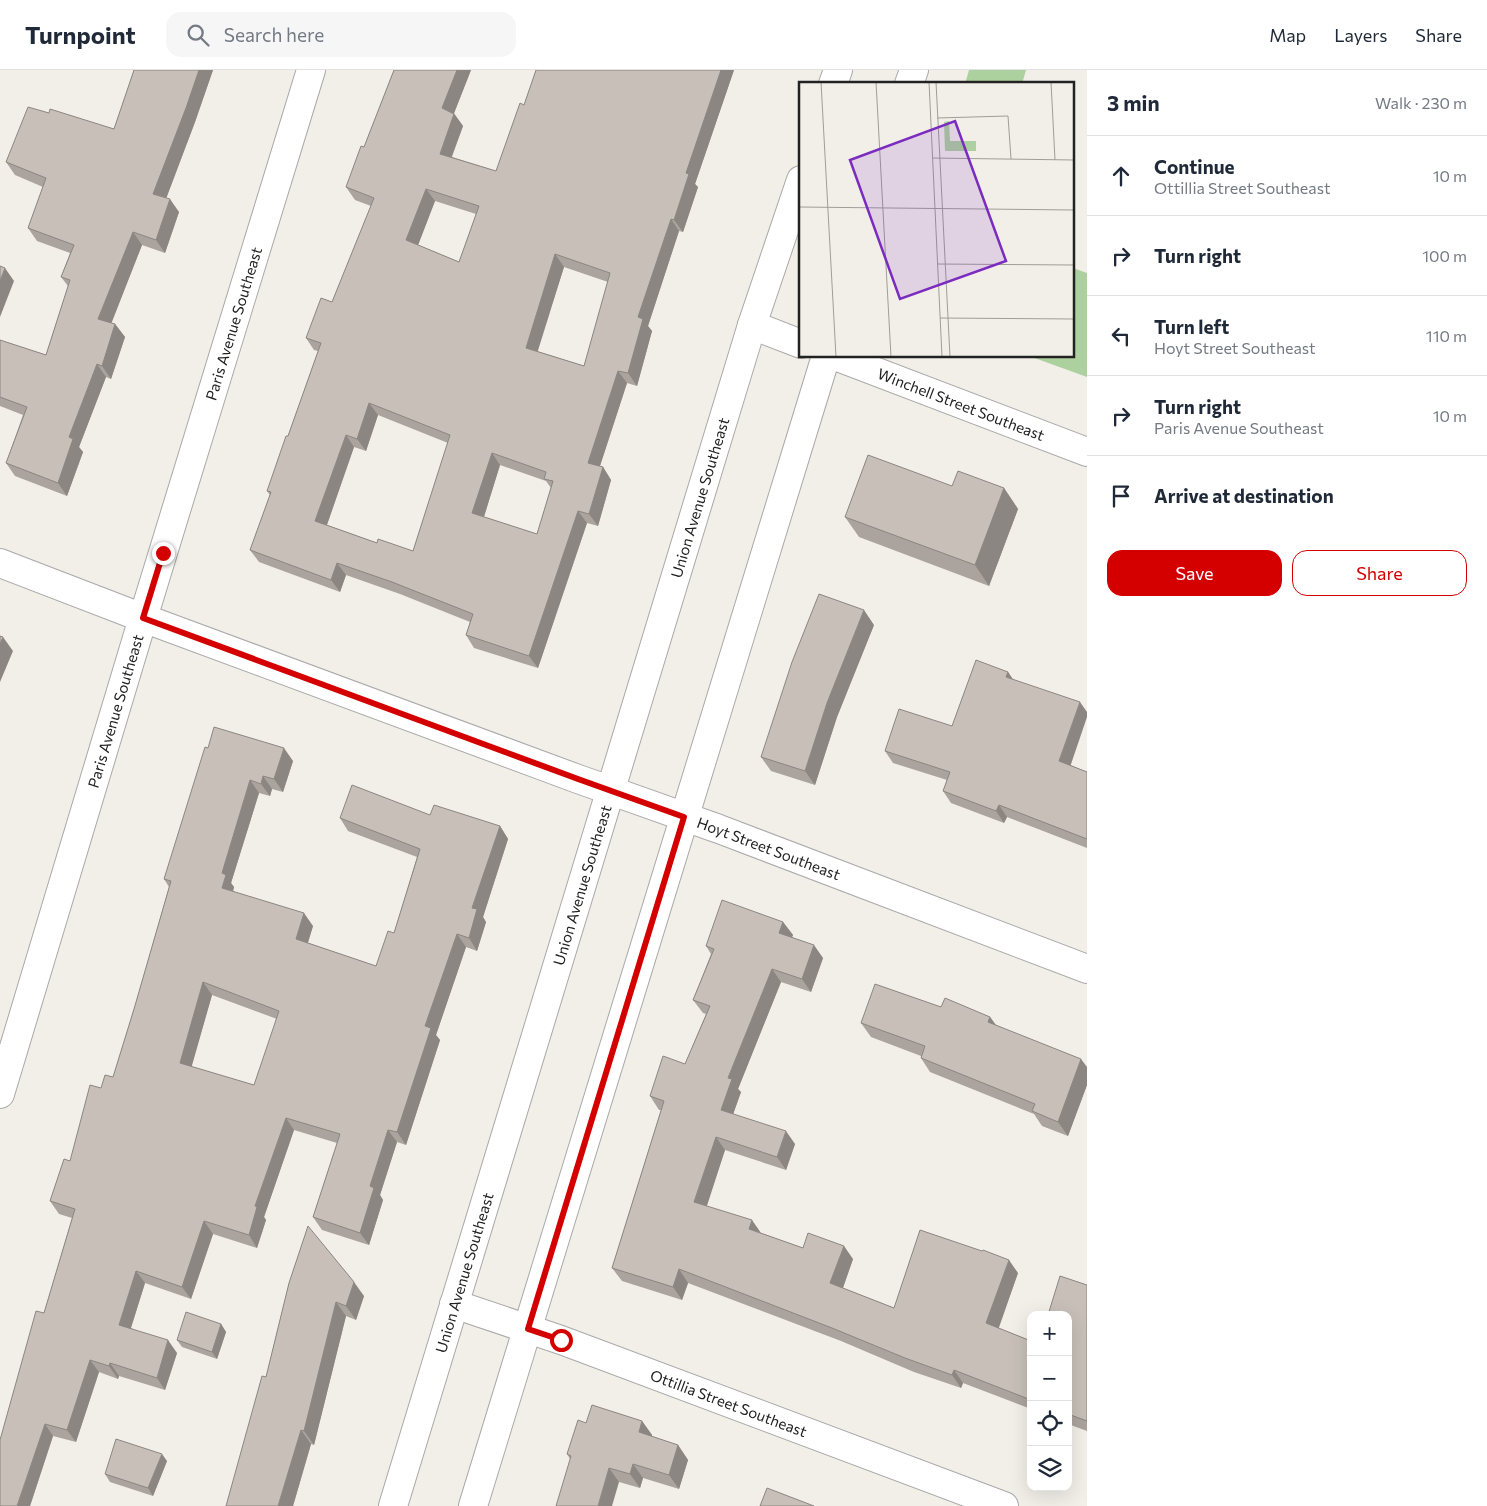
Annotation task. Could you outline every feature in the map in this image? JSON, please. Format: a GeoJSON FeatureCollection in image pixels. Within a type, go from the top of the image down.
{"type":"FeatureCollection","features":[{"type":"Feature","properties":{"kind":"street","name":"Paris Avenue Southeast"},"geometry":{"type":"LineString","coordinates":[[0,1094],[311,70]]}},
{"type":"Feature","properties":{"kind":"street"},"geometry":{"type":"LineString","coordinates":[[834,82],[838,70]]}},
{"type":"Feature","properties":{"kind":"street"},"geometry":{"type":"LineString","coordinates":[[910,82],[914,70]]}},
{"type":"Feature","properties":{"kind":"street","name":"Union Avenue Southeast"},"geometry":{"type":"LineString","coordinates":[[393,1506],[752,325],[799,186]]}},
{"type":"Feature","properties":{"kind":"street"},"geometry":{"type":"LineString","coordinates":[[752,325],[799,343]]}},
{"type":"Feature","properties":{"kind":"street"},"geometry":{"type":"LineString","coordinates":[[474,1506],[825,358]]}},
{"type":"Feature","properties":{"kind":"street","name":"Winchell Street Southeast"},"geometry":{"type":"LineString","coordinates":[[840,358],[1087,452]]}},
{"type":"Feature","properties":{"kind":"street","name":"Hoyt Street Southeast"},"geometry":{"type":"LineString","coordinates":[[0,563],[610,791],[719,829],[1087,970]]}},
{"type":"Feature","properties":{"kind":"street","name":"Ottillia Street Southeast"},"geometry":{"type":"LineString","coordinates":[[454,1304],[528,1329],[1004,1506]]}},
{"type":"Feature","properties":{"kind":"green space"},"geometry":{"type":"Polygon","coordinates":[[[969,70],[1026,70],[1023,82],[966,82],[969,70]]]}},
{"type":"Feature","properties":{"kind":"green space"},"geometry":{"type":"Polygon","coordinates":[[[1074,268],[1087,273],[1087,377],[1035,358],[1074,358],[1074,268]]]}},
{"type":"Feature","properties":{"kind":"building"},"geometry":{"type":"Polygon","coordinates":[[[134,70],[199,70],[153,194],[170,199],[156,240],[133,232],[98,319],[115,324],[102,366],[97,364],[69,437],[73,439],[58,483],[6,463],[27,407],[0,397],[0,340],[46,355],[70,280],[61,277],[74,245],[28,228],[46,178],[6,162],[28,107],[49,113],[50,109],[114,129],[134,70]]]}},
{"type":"Feature","properties":{"kind":"building"},"geometry":{"type":"Polygon","coordinates":[[[394,70],[457,70],[442,108],[454,114],[440,154],[496,171],[520,103],[524,105],[536,70],[721,70],[686,173],[689,174],[674,220],[671,219],[638,317],[643,319],[628,373],[618,371],[588,463],[603,467],[589,514],[578,511],[529,656],[466,635],[473,614],[392,582],[337,563],[331,580],[250,550],[271,492],[267,491],[321,343],[306,338],[321,298],[332,302],[374,198],[346,187],[361,146],[364,147],[394,70]],[[426,189],[406,240],[459,262],[479,206],[426,189]],[[555,254],[526,348],[584,366],[610,273],[555,254]],[[369,403],[357,439],[346,435],[315,521],[377,543],[378,539],[413,551],[450,435],[369,403]],[[492,453],[472,513],[537,534],[553,481],[544,479],[546,472],[492,453]]]}},
{"type":"Feature","properties":{"kind":"building"},"geometry":{"type":"Polygon","coordinates":[[[0,266],[5,268],[0,281],[0,266]]]}},
{"type":"Feature","properties":{"kind":"building"},"geometry":{"type":"Polygon","coordinates":[[[868,455],[952,486],[958,471],[1004,488],[975,565],[845,517],[868,455]]]}},
{"type":"Feature","properties":{"kind":"building"},"geometry":{"type":"Polygon","coordinates":[[[819,594],[864,610],[827,703],[805,771],[761,757],[792,662],[819,594]]]}},
{"type":"Feature","properties":{"kind":"building"},"geometry":{"type":"Polygon","coordinates":[[[976,660],[1008,672],[1006,677],[1080,702],[1059,761],[1087,772],[1087,839],[999,805],[996,811],[943,791],[950,772],[885,751],[899,709],[952,726],[976,660]]]}},
{"type":"Feature","properties":{"kind":"building"},"geometry":{"type":"Polygon","coordinates":[[[214,727],[284,748],[274,779],[263,776],[261,784],[250,780],[222,873],[226,875],[222,888],[304,913],[296,939],[376,966],[388,931],[394,933],[420,849],[340,818],[352,785],[430,815],[434,805],[500,826],[472,908],[477,909],[469,938],[457,934],[425,1026],[431,1028],[397,1132],[388,1130],[370,1186],[374,1188],[360,1233],[313,1217],[340,1134],[286,1118],[255,1206],[257,1207],[249,1235],[204,1221],[182,1287],[136,1271],[119,1325],[168,1340],[157,1378],[110,1363],[109,1366],[90,1360],[67,1430],[45,1424],[17,1506],[0,1506],[0,1440],[36,1311],[44,1313],[75,1209],[50,1201],[64,1159],[70,1161],[90,1085],[101,1088],[105,1075],[113,1077],[171,881],[164,879],[205,747],[208,748],[214,727]],[[203,982],[180,1063],[254,1085],[279,1011],[203,982]]]}},
{"type":"Feature","properties":{"kind":"building"},"geometry":{"type":"Polygon","coordinates":[[[722,900],[783,922],[779,933],[814,945],[802,979],[772,969],[728,1078],[732,1079],[721,1110],[786,1131],[777,1157],[716,1137],[694,1202],[752,1220],[749,1229],[803,1248],[808,1233],[844,1246],[830,1283],[894,1308],[920,1230],[1009,1260],[986,1323],[1027,1339],[1027,1398],[954,1370],[952,1375],[905,1358],[679,1269],[673,1287],[612,1268],[664,1101],[650,1096],[663,1056],[685,1064],[710,1006],[693,1000],[714,949],[706,946],[722,900]]]}},
{"type":"Feature","properties":{"kind":"building"},"geometry":{"type":"Polygon","coordinates":[[[875,984],[941,1007],[945,998],[990,1017],[988,1022],[1081,1059],[1058,1122],[1032,1111],[1035,1104],[921,1058],[925,1046],[861,1023],[875,984]]]}},
{"type":"Feature","properties":{"kind":"building"},"geometry":{"type":"Polygon","coordinates":[[[308,1226],[354,1282],[346,1306],[336,1302],[304,1431],[301,1430],[278,1506],[226,1506],[262,1376],[266,1377],[289,1283],[308,1226]]]}},
{"type":"Feature","properties":{"kind":"building"},"geometry":{"type":"Polygon","coordinates":[[[1060,1276],[1087,1285],[1087,1421],[1072,1415],[1072,1311],[1049,1311],[1060,1276]]]}},
{"type":"Feature","properties":{"kind":"building"},"geometry":{"type":"Polygon","coordinates":[[[186,1312],[221,1324],[212,1352],[177,1340],[186,1312]]]}},
{"type":"Feature","properties":{"kind":"building"},"geometry":{"type":"Polygon","coordinates":[[[592,1405],[642,1421],[639,1432],[678,1445],[669,1475],[633,1464],[630,1474],[609,1468],[598,1506],[556,1506],[571,1456],[567,1454],[578,1420],[586,1423],[592,1405]]]}},
{"type":"Feature","properties":{"kind":"building"},"geometry":{"type":"Polygon","coordinates":[[[116,1439],[162,1454],[148,1488],[105,1474],[116,1439]]]}},
{"type":"Feature","properties":{"kind":"building"},"geometry":{"type":"Polygon","coordinates":[[[767,1488],[814,1506],[760,1506],[767,1488]]]}},
{"type":"Feature","properties":{"kind":"route"},"geometry":{"type":"LineString","coordinates":[[163,553],[143,618],[684,817],[528,1329],[561,1340]]}}]}
